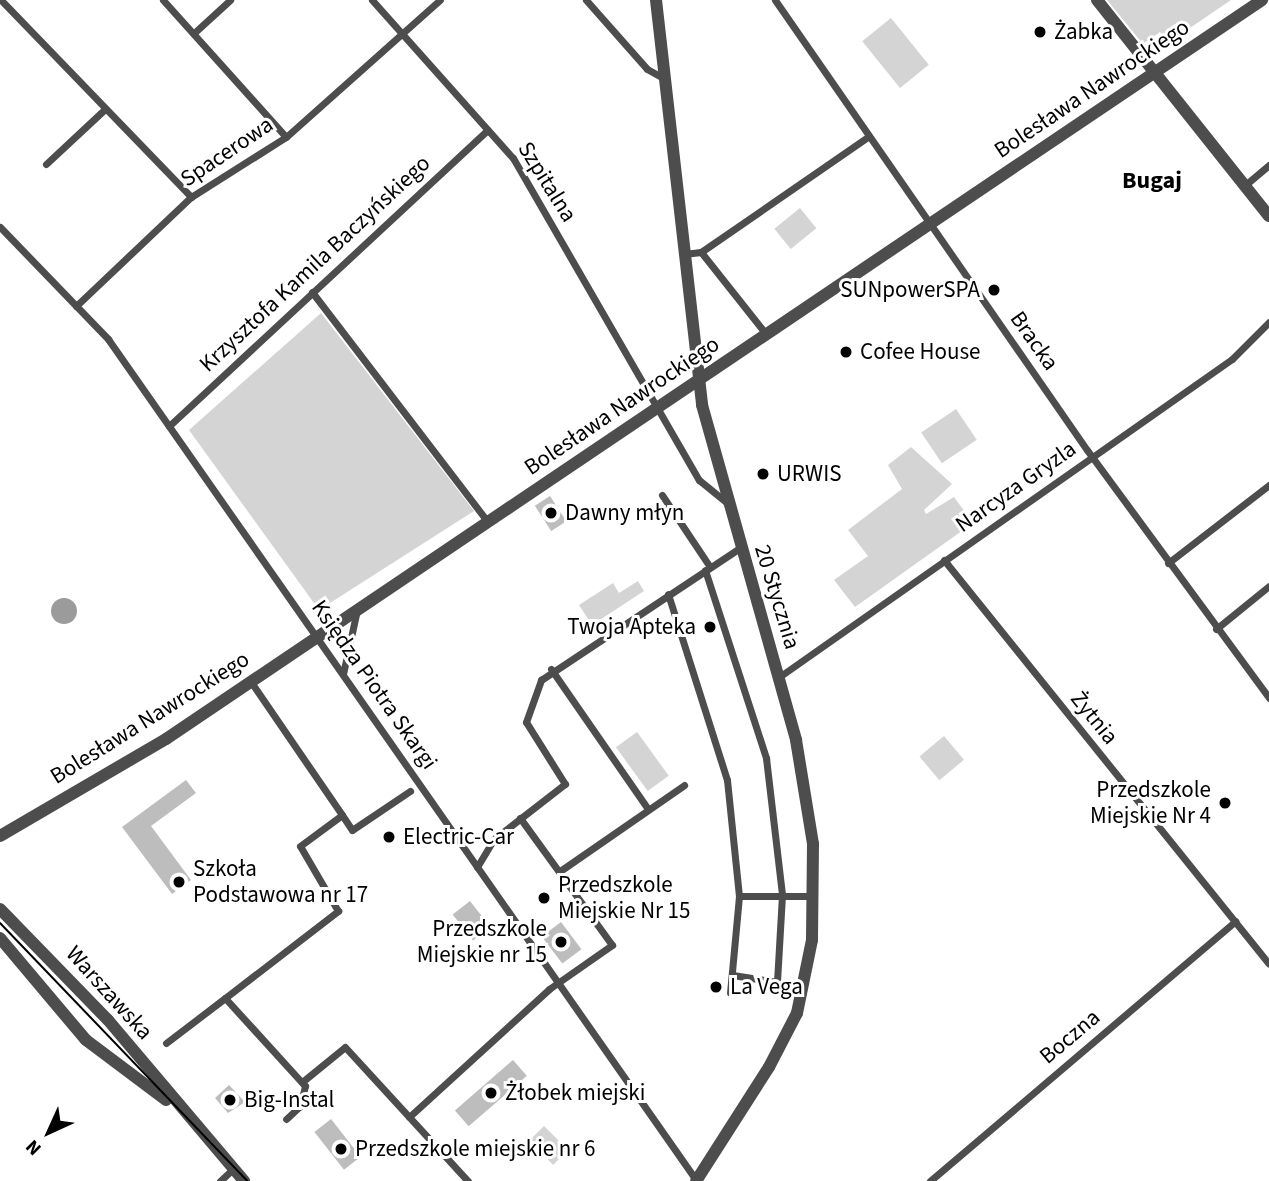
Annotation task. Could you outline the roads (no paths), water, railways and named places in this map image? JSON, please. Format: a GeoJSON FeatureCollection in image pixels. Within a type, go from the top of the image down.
{"type":"FeatureCollection","features":[{"type":"Feature","properties":{"kind":"street"},"geometry":{"type":"LineString","coordinates":[[1,0],[104,110],[191,197]]}},
{"type":"Feature","properties":{"kind":"street"},"geometry":{"type":"LineString","coordinates":[[163,0],[286,137]]}},
{"type":"Feature","properties":{"kind":"street"},"geometry":{"type":"LineString","coordinates":[[194,33],[230,0]]}},
{"type":"Feature","properties":{"kind":"street","name":"Szpitalna"},"geometry":{"type":"LineString","coordinates":[[372,0],[513,158],[699,480],[727,503]]}},
{"type":"Feature","properties":{"kind":"street","name":"Spacerowa"},"geometry":{"type":"LineString","coordinates":[[76,306],[191,197],[286,137],[440,0]]}},
{"type":"Feature","properties":{"kind":"street"},"geometry":{"type":"LineString","coordinates":[[586,0],[647,69],[665,79]]}},
{"type":"Feature","properties":{"kind":"street","name":"20 Stycznia"},"geometry":{"type":"LineString","coordinates":[[656,0],[698,380],[727,503],[779,677],[805,788],[814,896],[812,940],[797,1013],[769,1067],[696,1181]]}},
{"type":"Feature","properties":{"kind":"street","name":"Bracka"},"geometry":{"type":"LineString","coordinates":[[775,0],[816,53],[869,136],[1092,458],[1269,698]]}},
{"type":"Feature","properties":{"kind":"street"},"geometry":{"type":"LineString","coordinates":[[1097,0],[1269,216]]}},
{"type":"Feature","properties":{"kind":"street","name":"Bolesława Nawrockiego"},"geometry":{"type":"LineString","coordinates":[[0,836],[251,682],[1262,0]]}},
{"type":"Feature","properties":{"kind":"street"},"geometry":{"type":"LineString","coordinates":[[46,164],[104,110]]}},
{"type":"Feature","properties":{"kind":"street","name":"Krzysztofa Kamila Baczyńskiego"},"geometry":{"type":"LineString","coordinates":[[169,426],[488,130]]}},
{"type":"Feature","properties":{"kind":"street"},"geometry":{"type":"LineString","coordinates":[[683,254],[701,252],[869,136]]}},
{"type":"Feature","properties":{"kind":"street"},"geometry":{"type":"LineString","coordinates":[[1244,186],[1269,164]]}},
{"type":"Feature","properties":{"kind":"street","name":"Księdza Piotra Skargi"},"geometry":{"type":"LineString","coordinates":[[0,227],[108,339],[696,1181]]}},
{"type":"Feature","properties":{"kind":"street"},"geometry":{"type":"LineString","coordinates":[[701,252],[765,334]]}},
{"type":"Feature","properties":{"kind":"street"},"geometry":{"type":"LineString","coordinates":[[312,292],[488,522]]}},
{"type":"Feature","properties":{"kind":"street","name":"Narcyza Gryzla"},"geometry":{"type":"LineString","coordinates":[[779,677],[1232,359],[1268,324]]}},
{"type":"Feature","properties":{"kind":"street"},"geometry":{"type":"LineString","coordinates":[[1168,563],[1269,485]]}},
{"type":"Feature","properties":{"kind":"street"},"geometry":{"type":"LineString","coordinates":[[662,495],[707,568],[766,758],[782,895],[777,982],[733,975]]}},
{"type":"Feature","properties":{"kind":"street"},"geometry":{"type":"LineString","coordinates":[[477,867],[494,839],[565,784],[526,722],[541,680],[551,669],[740,548]]}},
{"type":"Feature","properties":{"kind":"street","name":"Żytnia"},"geometry":{"type":"LineString","coordinates":[[944,560],[1235,921],[1266,954],[1269,964]]}},
{"type":"Feature","properties":{"kind":"street"},"geometry":{"type":"LineString","coordinates":[[1216,629],[1269,586]]}},
{"type":"Feature","properties":{"kind":"street"},"geometry":{"type":"LineString","coordinates":[[668,594],[727,780],[739,896],[730,993]]}},
{"type":"Feature","properties":{"kind":"street"},"geometry":{"type":"LineString","coordinates":[[342,674],[357,609]]}},
{"type":"Feature","properties":{"kind":"street"},"geometry":{"type":"LineString","coordinates":[[551,669],[648,809]]}},
{"type":"Feature","properties":{"kind":"street"},"geometry":{"type":"LineString","coordinates":[[251,682],[352,830],[410,791]]}},
{"type":"Feature","properties":{"kind":"street"},"geometry":{"type":"LineString","coordinates":[[561,871],[684,785]]}},
{"type":"Feature","properties":{"kind":"street"},"geometry":{"type":"LineString","coordinates":[[166,1042],[338,911],[298,849],[342,816]]}},
{"type":"Feature","properties":{"kind":"street"},"geometry":{"type":"LineString","coordinates":[[409,1117],[559,982],[612,944],[520,818]]}},
{"type":"Feature","properties":{"kind":"street"},"geometry":{"type":"LineString","coordinates":[[739,896],[814,896]]}},
{"type":"Feature","properties":{"kind":"street","name":"Warszawska"},"geometry":{"type":"LineString","coordinates":[[0,909],[108,1020],[180,1111],[244,1181]]}},
{"type":"Feature","properties":{"kind":"street","name":"Boczna"},"geometry":{"type":"LineString","coordinates":[[930,1181],[1235,921]]}},
{"type":"Feature","properties":{"kind":"street","name":"Warszawska"},"geometry":{"type":"LineString","coordinates":[[0,938],[86,1040],[180,1111]]}},
{"type":"Feature","properties":{"kind":"street"},"geometry":{"type":"LineString","coordinates":[[225,998],[302,1082],[306,1093],[286,1119]]}},
{"type":"Feature","properties":{"kind":"street"},"geometry":{"type":"LineString","coordinates":[[302,1082],[342,1046],[468,1181]]}},
{"type":"Feature","properties":{"kind":"street"},"geometry":{"type":"LineString","coordinates":[[220,1181],[233,1169]]}},
{"type":"Feature","properties":{"kind":"tram line"},"geometry":{"type":"LineString","coordinates":[[0,923],[247,1181]]}},
{"type":"Feature","properties":{"kind":"place","name":"Żabka"},"geometry":{"type":"Point","coordinates":[1040,32]}},
{"type":"Feature","properties":{"kind":"place","name":"SUNpowerSPA"},"geometry":{"type":"Point","coordinates":[994,290]}},
{"type":"Feature","properties":{"kind":"place","name":"Cofee House"},"geometry":{"type":"Point","coordinates":[846,352]}},
{"type":"Feature","properties":{"kind":"place","name":"URWIS"},"geometry":{"type":"Point","coordinates":[763,474]}},
{"type":"Feature","properties":{"kind":"place","name":"Dawny młyn"},"geometry":{"type":"Point","coordinates":[551,513]}},
{"type":"Feature","properties":{"kind":"place","name":"Twoja Apteka"},"geometry":{"type":"Point","coordinates":[710,627]}},
{"type":"Feature","properties":{"kind":"place","name":"Przedszkole Miejskie Nr 4"},"geometry":{"type":"Point","coordinates":[1225,803]}},
{"type":"Feature","properties":{"kind":"place","name":"Electric-Car"},"geometry":{"type":"Point","coordinates":[389,837]}},
{"type":"Feature","properties":{"kind":"place","name":"Szkoła Podstawowa nr 17"},"geometry":{"type":"Point","coordinates":[179,882]}},
{"type":"Feature","properties":{"kind":"place","name":"Przedszkole Miejskie Nr 15"},"geometry":{"type":"Point","coordinates":[544,898]}},
{"type":"Feature","properties":{"kind":"place","name":"Przedszkole Miejskie nr 15"},"geometry":{"type":"Point","coordinates":[561,942]}},
{"type":"Feature","properties":{"kind":"place","name":"La Vega"},"geometry":{"type":"Point","coordinates":[716,987]}},
{"type":"Feature","properties":{"kind":"place","name":"Żłobek miejski"},"geometry":{"type":"Point","coordinates":[491,1093]}},
{"type":"Feature","properties":{"kind":"place","name":"Big-Instal"},"geometry":{"type":"Point","coordinates":[230,1100]}},
{"type":"Feature","properties":{"kind":"place","name":"Przedszkole miejskie nr 6"},"geometry":{"type":"Point","coordinates":[341,1149]}},
{"type":"Feature","properties":{"kind":"district","name":"Bugaj"},"geometry":{"type":"Point","coordinates":[1152,181]}}]}
